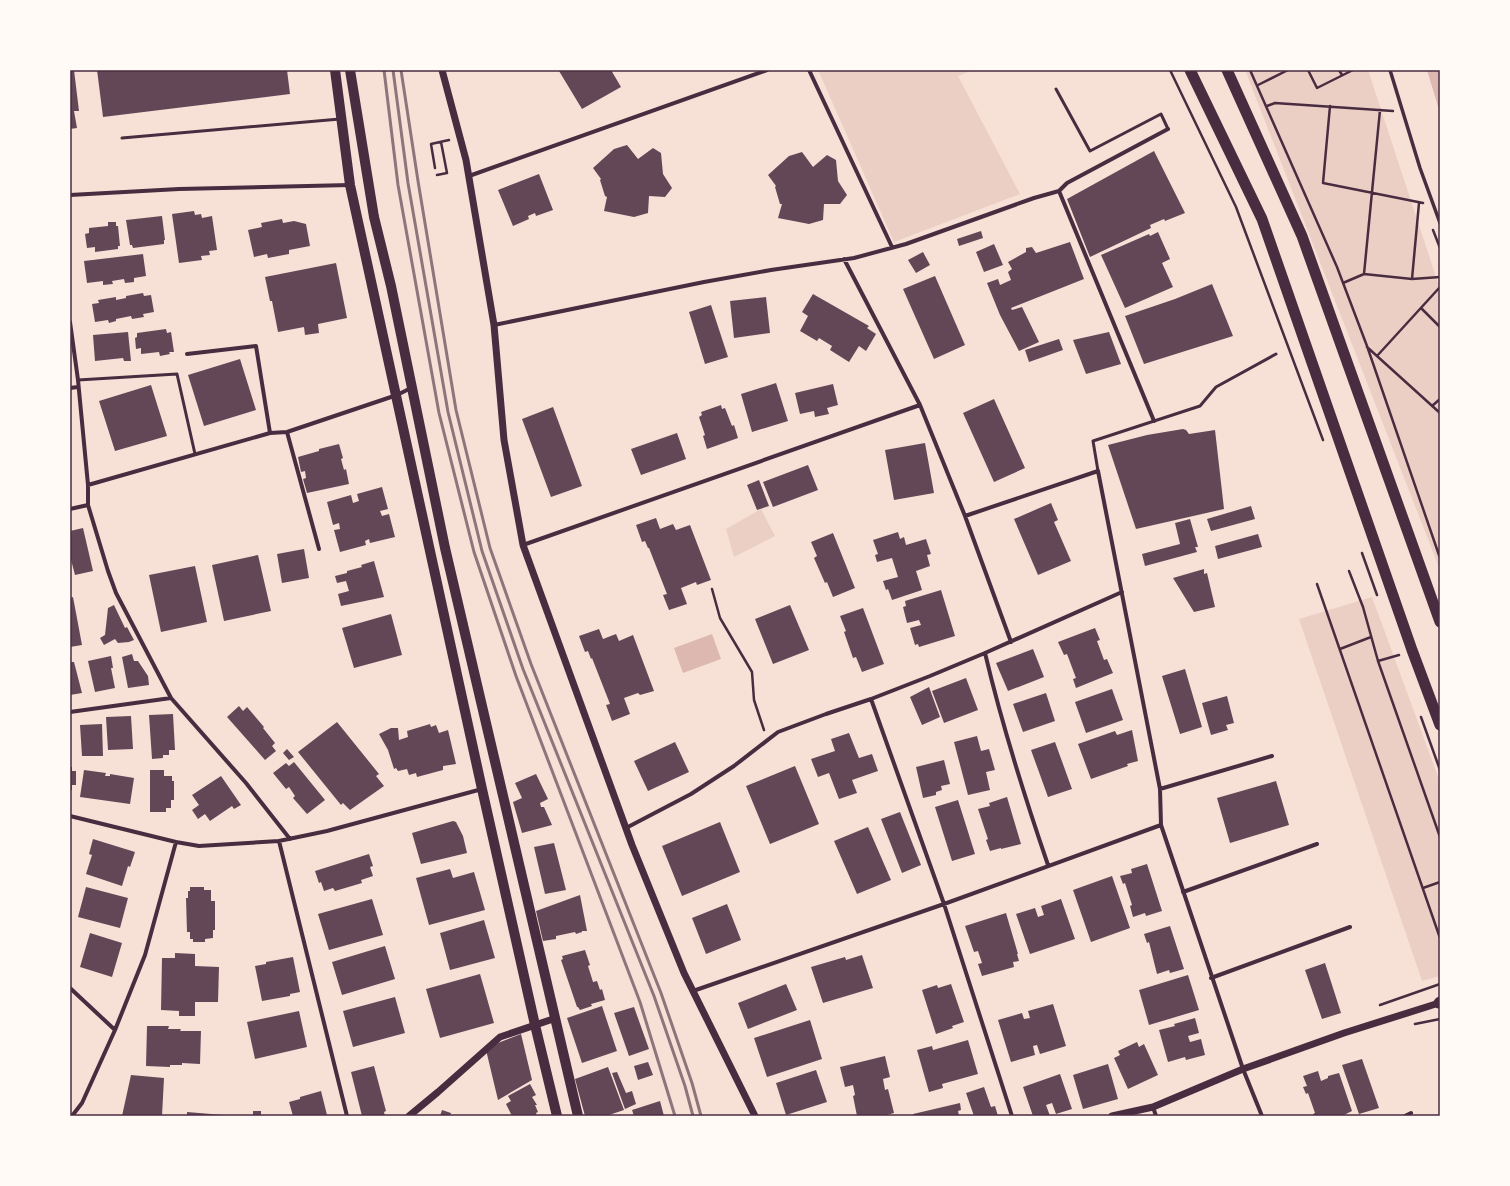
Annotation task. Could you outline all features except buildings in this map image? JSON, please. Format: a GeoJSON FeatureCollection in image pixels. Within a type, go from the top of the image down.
{"type":"FeatureCollection","features":[{"type":"Feature","properties":{"kind":"highway"},"geometry":{"type":"LineString","coordinates":[[1190,70],[1262,219],[1412,650],[1440,724]]}},
{"type":"Feature","properties":{"kind":"highway"},"geometry":{"type":"LineString","coordinates":[[1227,70],[1302,236],[1440,622]]}},
{"type":"Feature","properties":{"kind":"main road"},"geometry":{"type":"LineString","coordinates":[[335,70],[350,185],[397,394],[482,789],[557,1116]]}},
{"type":"Feature","properties":{"kind":"main road"},"geometry":{"type":"LineString","coordinates":[[350,70],[374,217],[391,286],[444,548],[578,1116]]}},
{"type":"Feature","properties":{"kind":"main road"},"geometry":{"type":"LineString","coordinates":[[482,789],[499,784]]}},
{"type":"Feature","properties":{"kind":"street"},"geometry":{"type":"LineString","coordinates":[[442,70],[468,176],[494,325],[504,440],[523,545],[626,828],[684,973],[755,1116]]}},
{"type":"Feature","properties":{"kind":"street"},"geometry":{"type":"LineString","coordinates":[[468,176],[767,70]]}},
{"type":"Feature","properties":{"kind":"street"},"geometry":{"type":"LineString","coordinates":[[810,70],[892,247]]}},
{"type":"Feature","properties":{"kind":"street"},"geometry":{"type":"LineString","coordinates":[[1390,70],[1440,223]]}},
{"type":"Feature","properties":{"kind":"street"},"geometry":{"type":"LineString","coordinates":[[494,325],[704,282],[844,259],[892,247],[1058,191],[1067,183],[1168,129]]}},
{"type":"Feature","properties":{"kind":"street"},"geometry":{"type":"LineString","coordinates":[[70,195],[179,188],[350,185]]}},
{"type":"Feature","properties":{"kind":"street"},"geometry":{"type":"LineString","coordinates":[[1058,191],[1154,421]]}},
{"type":"Feature","properties":{"kind":"street"},"geometry":{"type":"LineString","coordinates":[[844,259],[920,405],[965,516],[1011,642]]}},
{"type":"Feature","properties":{"kind":"street"},"geometry":{"type":"LineString","coordinates":[[70,322],[78,380],[88,485],[88,505],[116,594],[170,698],[246,783],[290,839]]}},
{"type":"Feature","properties":{"kind":"street"},"geometry":{"type":"LineString","coordinates":[[186,354],[256,346],[270,433]]}},
{"type":"Feature","properties":{"kind":"street"},"geometry":{"type":"LineString","coordinates":[[70,388],[78,387]]}},
{"type":"Feature","properties":{"kind":"street"},"geometry":{"type":"LineString","coordinates":[[88,485],[270,433],[286,432],[412,388]]}},
{"type":"Feature","properties":{"kind":"street"},"geometry":{"type":"LineString","coordinates":[[523,545],[920,405]]}},
{"type":"Feature","properties":{"kind":"street"},"geometry":{"type":"LineString","coordinates":[[286,432],[319,549]]}},
{"type":"Feature","properties":{"kind":"street"},"geometry":{"type":"LineString","coordinates":[[965,516],[1098,471],[1160,789],[1161,825],[1211,978],[1243,1069],[1262,1116]]}},
{"type":"Feature","properties":{"kind":"street"},"geometry":{"type":"LineString","coordinates":[[70,509],[88,505]]}},
{"type":"Feature","properties":{"kind":"street"},"geometry":{"type":"LineString","coordinates":[[626,828],[691,794],[734,766],[778,732],[871,699],[985,653],[1122,592]]}},
{"type":"Feature","properties":{"kind":"street"},"geometry":{"type":"LineString","coordinates":[[985,653],[997,703],[1019,778],[1048,865]]}},
{"type":"Feature","properties":{"kind":"street"},"geometry":{"type":"LineString","coordinates":[[70,712],[170,698]]}},
{"type":"Feature","properties":{"kind":"street"},"geometry":{"type":"LineString","coordinates":[[871,699],[944,904],[1012,1116]]}},
{"type":"Feature","properties":{"kind":"street"},"geometry":{"type":"LineString","coordinates":[[1160,789],[1272,756]]}},
{"type":"Feature","properties":{"kind":"street"},"geometry":{"type":"LineString","coordinates":[[70,816],[176,842],[199,846],[279,841],[327,831],[482,789]]}},
{"type":"Feature","properties":{"kind":"street"},"geometry":{"type":"LineString","coordinates":[[693,991],[944,904],[1161,825]]}},
{"type":"Feature","properties":{"kind":"street"},"geometry":{"type":"LineString","coordinates":[[279,841],[347,1116]]}},
{"type":"Feature","properties":{"kind":"street"},"geometry":{"type":"LineString","coordinates":[[72,1116],[82,1103],[115,1030],[145,954],[176,842]]}},
{"type":"Feature","properties":{"kind":"street"},"geometry":{"type":"LineString","coordinates":[[1183,892],[1317,844]]}},
{"type":"Feature","properties":{"kind":"street"},"geometry":{"type":"LineString","coordinates":[[1211,978],[1350,926]]}},
{"type":"Feature","properties":{"kind":"street"},"geometry":{"type":"LineString","coordinates":[[70,988],[115,1030]]}},
{"type":"Feature","properties":{"kind":"street"},"geometry":{"type":"LineString","coordinates":[[1112,1116],[1153,1107],[1243,1069],[1344,1033],[1440,1003]]}},
{"type":"Feature","properties":{"kind":"street"},"geometry":{"type":"LineString","coordinates":[[409,1116],[500,1037],[556,1018]]}},
{"type":"Feature","properties":{"kind":"street"},"geometry":{"type":"LineString","coordinates":[[1153,1107],[1156,1116]]}},
{"type":"Feature","properties":{"kind":"street"},"geometry":{"type":"LineString","coordinates":[[1405,1116],[1411,1113]]}},
{"type":"Feature","properties":{"kind":"lane"},"geometry":{"type":"LineString","coordinates":[[1056,88],[1090,151],[1161,114],[1168,129]]}},
{"type":"Feature","properties":{"kind":"lane"},"geometry":{"type":"LineString","coordinates":[[122,138],[342,119]]}},
{"type":"Feature","properties":{"kind":"lane"},"geometry":{"type":"LineString","coordinates":[[1098,471],[1093,441],[1200,406],[1216,387],[1276,354]]}},
{"type":"Feature","properties":{"kind":"lane"},"geometry":{"type":"LineString","coordinates":[[78,380],[177,374],[195,454]]}},
{"type":"Feature","properties":{"kind":"path"},"geometry":{"type":"LineString","coordinates":[[1170,70],[1236,207],[1325,445]]}},
{"type":"Feature","properties":{"kind":"path"},"geometry":{"type":"LineString","coordinates":[[1250,70],[1258,85],[1343,283],[1367,346],[1440,558]]}},
{"type":"Feature","properties":{"kind":"path"},"geometry":{"type":"LineString","coordinates":[[1258,85],[1288,70]]}},
{"type":"Feature","properties":{"kind":"path"},"geometry":{"type":"LineString","coordinates":[[1308,70],[1317,88],[1353,70]]}},
{"type":"Feature","properties":{"kind":"path"},"geometry":{"type":"LineString","coordinates":[[1339,70],[1342,75]]}},
{"type":"Feature","properties":{"kind":"path"},"geometry":{"type":"LineString","coordinates":[[1267,106],[1275,103],[1403,112]]}},
{"type":"Feature","properties":{"kind":"path"},"geometry":{"type":"LineString","coordinates":[[1330,106],[1323,183],[1434,205]]}},
{"type":"Feature","properties":{"kind":"path"},"geometry":{"type":"LineString","coordinates":[[1364,274],[1380,110]]}},
{"type":"Feature","properties":{"kind":"path"},"geometry":{"type":"LineString","coordinates":[[435,168],[430,144],[460,139]]}},
{"type":"Feature","properties":{"kind":"path"},"geometry":{"type":"LineString","coordinates":[[437,175],[448,173],[441,142]]}},
{"type":"Feature","properties":{"kind":"path"},"geometry":{"type":"LineString","coordinates":[[1412,279],[1419,202]]}},
{"type":"Feature","properties":{"kind":"path"},"geometry":{"type":"LineString","coordinates":[[1343,283],[1364,274],[1412,279],[1440,277]]}},
{"type":"Feature","properties":{"kind":"path"},"geometry":{"type":"LineString","coordinates":[[1377,356],[1440,287]]}},
{"type":"Feature","properties":{"kind":"path"},"geometry":{"type":"LineString","coordinates":[[1421,308],[1440,327]]}},
{"type":"Feature","properties":{"kind":"path"},"geometry":{"type":"LineString","coordinates":[[1367,346],[1440,413]]}},
{"type":"Feature","properties":{"kind":"path"},"geometry":{"type":"LineString","coordinates":[[1432,406],[1440,399]]}},
{"type":"Feature","properties":{"kind":"path"},"geometry":{"type":"LineString","coordinates":[[1361,548],[1378,597]]}},
{"type":"Feature","properties":{"kind":"path"},"geometry":{"type":"LineString","coordinates":[[1349,571],[1363,607],[1378,661],[1440,837]]}},
{"type":"Feature","properties":{"kind":"path"},"geometry":{"type":"LineString","coordinates":[[1317,584],[1440,938]]}},
{"type":"Feature","properties":{"kind":"path"},"geometry":{"type":"LineString","coordinates":[[712,589],[720,618],[752,672],[754,700],[767,740]]}},
{"type":"Feature","properties":{"kind":"path"},"geometry":{"type":"LineString","coordinates":[[1340,648],[1372,637]]}},
{"type":"Feature","properties":{"kind":"path"},"geometry":{"type":"LineString","coordinates":[[1396,648],[1401,662]]}},
{"type":"Feature","properties":{"kind":"path"},"geometry":{"type":"LineString","coordinates":[[1378,661],[1399,655]]}},
{"type":"Feature","properties":{"kind":"path"},"geometry":{"type":"LineString","coordinates":[[1419,712],[1440,770]]}},
{"type":"Feature","properties":{"kind":"path"},"geometry":{"type":"LineString","coordinates":[[1423,888],[1440,882]]}},
{"type":"Feature","properties":{"kind":"path"},"geometry":{"type":"LineString","coordinates":[[1380,1005],[1440,984]]}},
{"type":"Feature","properties":{"kind":"shaded area"},"geometry":{"type":"Polygon","coordinates":[[[818,70],[973,70],[958,76],[1020,194],[894,242],[818,70]]]}},
{"type":"Feature","properties":{"kind":"shaded area"},"geometry":{"type":"Polygon","coordinates":[[[1245,70],[1368,70],[1440,289],[1440,570],[1245,70]]]}},
{"type":"Feature","properties":{"kind":"shaded area"},"geometry":{"type":"Polygon","coordinates":[[[1427,70],[1440,70],[1440,113],[1427,70]]]}},
{"type":"Feature","properties":{"kind":"shaded area"},"geometry":{"type":"Polygon","coordinates":[[[761,509],[775,536],[734,557],[726,529],[761,509]]]}},
{"type":"Feature","properties":{"kind":"shaded area"},"geometry":{"type":"Polygon","coordinates":[[[1372,597],[1440,782],[1440,976],[1422,981],[1299,619],[1372,597]]]}},
{"type":"Feature","properties":{"kind":"shaded area"},"geometry":{"type":"Polygon","coordinates":[[[712,634],[721,659],[683,673],[674,648],[712,634]]]}},
{"type":"Feature","properties":{"kind":"railway"},"geometry":{"type":"LineString","coordinates":[[384,70],[398,185],[439,413],[474,552],[516,676],[640,1002],[675,1116]]}},
{"type":"Feature","properties":{"kind":"railway"},"geometry":{"type":"LineString","coordinates":[[393,70],[408,183],[448,412],[482,551],[523,669],[654,996],[685,1086],[693,1116]]}},
{"type":"Feature","properties":{"kind":"railway"},"geometry":{"type":"LineString","coordinates":[[401,70],[456,410],[490,548],[531,664],[661,993],[692,1083],[701,1116]]}}]}
